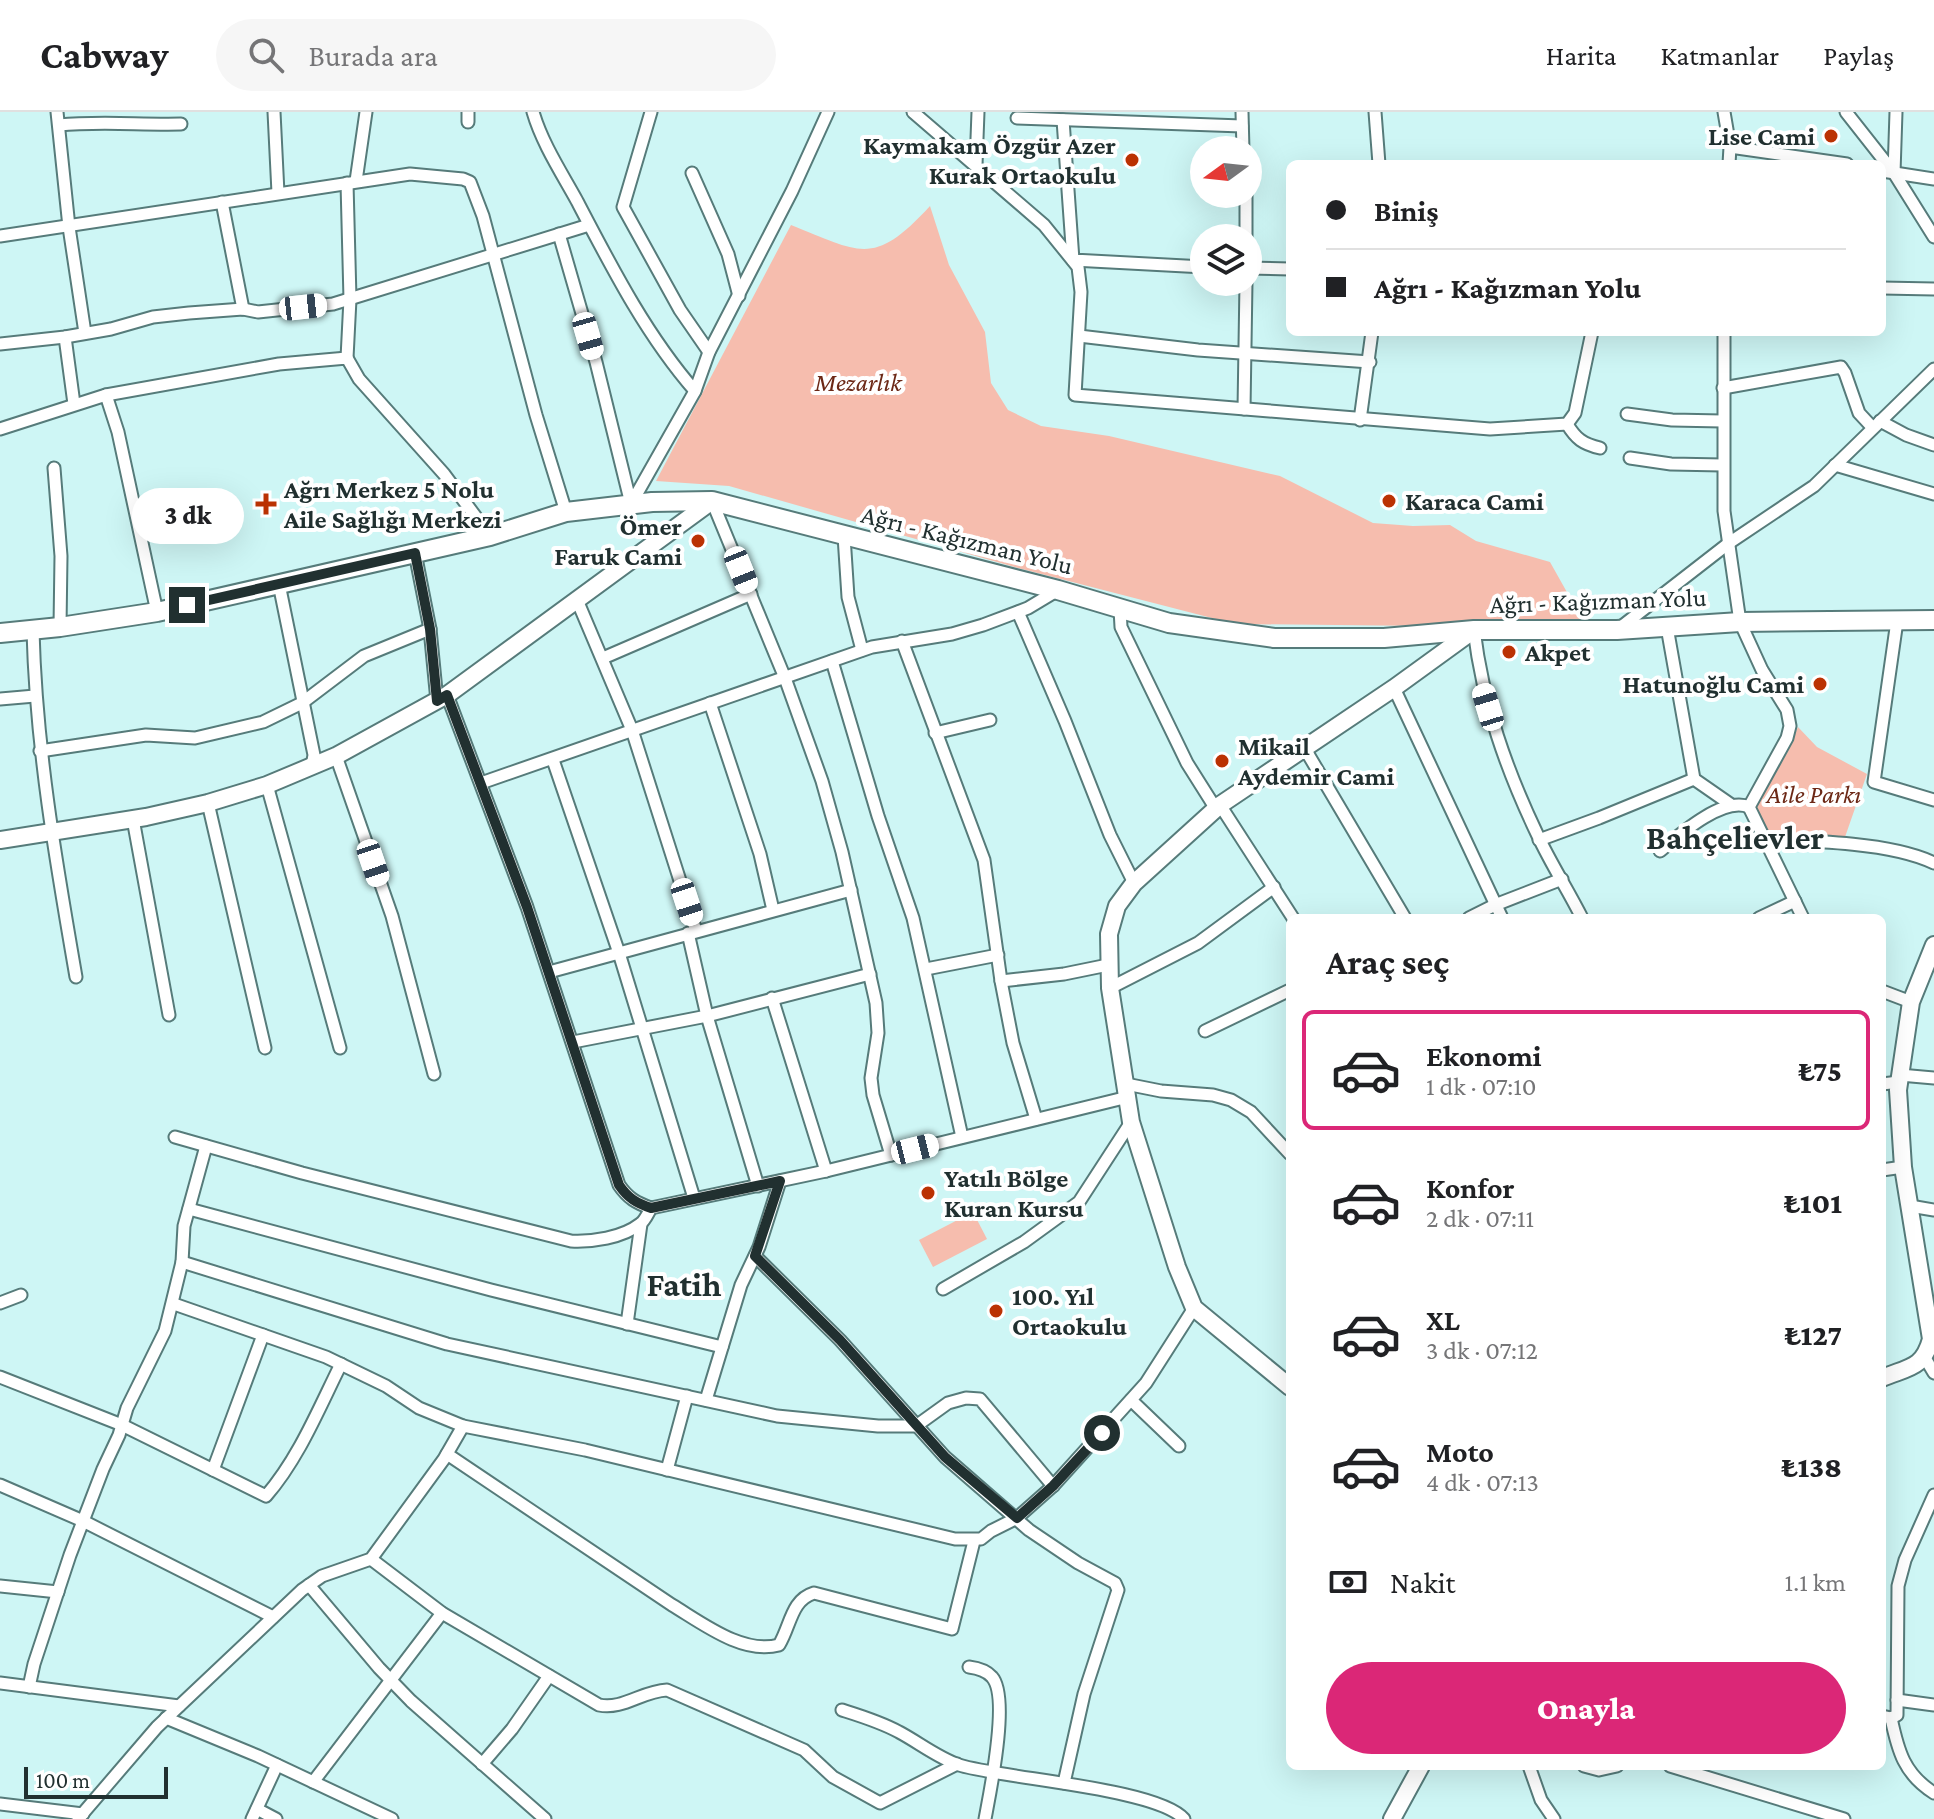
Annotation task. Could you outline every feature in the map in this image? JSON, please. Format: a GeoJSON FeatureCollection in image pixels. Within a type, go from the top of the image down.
{"type":"FeatureCollection","features":[{"type":"Feature","properties":{"kind":"main road","name":"Ağrı - Kağızman Yolu"},"geometry":{"type":"LineString","coordinates":[[0,633],[157,612],[490,536],[566,512],[631,504],[712,501],[1058,590],[1169,623],[1274,638],[1384,638],[1474,630],[1617,630],[1740,622],[1934,620]]}},
{"type":"Feature","properties":{"kind":"street"},"geometry":{"type":"LineString","coordinates":[[57,112],[69,227],[85,333]]}},
{"type":"Feature","properties":{"kind":"street"},"geometry":{"type":"LineString","coordinates":[[274,112],[278,193]]}},
{"type":"Feature","properties":{"kind":"street"},"geometry":{"type":"LineString","coordinates":[[366,112],[352,182],[347,358],[359,379],[444,474],[490,536]]}},
{"type":"Feature","properties":{"kind":"street"},"geometry":{"type":"LineString","coordinates":[[533,112],[550,151],[620,281],[677,370],[695,391]]}},
{"type":"Feature","properties":{"kind":"street"},"geometry":{"type":"LineString","coordinates":[[651,112],[623,207],[680,310],[709,352]]}},
{"type":"Feature","properties":{"kind":"street"},"geometry":{"type":"LineString","coordinates":[[631,504],[695,391],[709,352],[828,112]]}},
{"type":"Feature","properties":{"kind":"street"},"geometry":{"type":"LineString","coordinates":[[913,112],[1044,225],[1078,267],[1081,292],[1075,395],[1490,429],[1567,424]]}},
{"type":"Feature","properties":{"kind":"street"},"geometry":{"type":"LineString","coordinates":[[976,165],[978,112]]}},
{"type":"Feature","properties":{"kind":"street"},"geometry":{"type":"LineString","coordinates":[[1242,112],[1242,136]]}},
{"type":"Feature","properties":{"kind":"street"},"geometry":{"type":"LineString","coordinates":[[1375,112],[1379,160]]}},
{"type":"Feature","properties":{"kind":"street"},"geometry":{"type":"LineString","coordinates":[[1724,112],[1729,160]]}},
{"type":"Feature","properties":{"kind":"street"},"geometry":{"type":"LineString","coordinates":[[1846,112],[1880,160]]}},
{"type":"Feature","properties":{"kind":"street"},"geometry":{"type":"LineString","coordinates":[[1896,112],[1888,172],[1934,237]]}},
{"type":"Feature","properties":{"kind":"street"},"geometry":{"type":"LineString","coordinates":[[1017,118],[1242,126]]}},
{"type":"Feature","properties":{"kind":"street"},"geometry":{"type":"LineString","coordinates":[[1063,120],[1073,260]]}},
{"type":"Feature","properties":{"kind":"street"},"geometry":{"type":"LineString","coordinates":[[59,125],[98,121],[135,125],[181,124]]}},
{"type":"Feature","properties":{"kind":"street"},"geometry":{"type":"LineString","coordinates":[[1730,147],[1819,160]]}},
{"type":"Feature","properties":{"kind":"street"},"geometry":{"type":"LineString","coordinates":[[1888,172],[1934,179]]}},
{"type":"Feature","properties":{"kind":"street"},"geometry":{"type":"LineString","coordinates":[[692,173],[728,254],[739,296]]}},
{"type":"Feature","properties":{"kind":"street"},"geometry":{"type":"LineString","coordinates":[[0,236],[410,174],[470,182],[566,512]]}},
{"type":"Feature","properties":{"kind":"street"},"geometry":{"type":"LineString","coordinates":[[222,202],[243,309]]}},
{"type":"Feature","properties":{"kind":"street"},"geometry":{"type":"LineString","coordinates":[[0,344],[111,329],[153,317],[243,309],[258,312],[333,304],[589,225]]}},
{"type":"Feature","properties":{"kind":"street"},"geometry":{"type":"LineString","coordinates":[[559,234],[596,362],[631,504]]}},
{"type":"Feature","properties":{"kind":"street"},"geometry":{"type":"LineString","coordinates":[[1073,260],[1190,266]]}},
{"type":"Feature","properties":{"kind":"street"},"geometry":{"type":"LineString","coordinates":[[1262,268],[1286,269]]}},
{"type":"Feature","properties":{"kind":"street"},"geometry":{"type":"LineString","coordinates":[[1886,288],[1934,289]]}},
{"type":"Feature","properties":{"kind":"street"},"geometry":{"type":"LineString","coordinates":[[1244,409],[1246,296]]}},
{"type":"Feature","properties":{"kind":"street"},"geometry":{"type":"LineString","coordinates":[[1079,336],[1198,350],[1370,362]]}},
{"type":"Feature","properties":{"kind":"street"},"geometry":{"type":"LineString","coordinates":[[1360,420],[1372,336]]}},
{"type":"Feature","properties":{"kind":"street"},"geometry":{"type":"LineString","coordinates":[[1567,424],[1575,413],[1591,336]]}},
{"type":"Feature","properties":{"kind":"street"},"geometry":{"type":"LineString","coordinates":[[1724,336],[1724,511],[1740,622],[1762,670],[1787,710],[1790,726],[1787,738],[1749,807]]}},
{"type":"Feature","properties":{"kind":"street"},"geometry":{"type":"LineString","coordinates":[[65,337],[74,404]]}},
{"type":"Feature","properties":{"kind":"street"},"geometry":{"type":"LineString","coordinates":[[0,429],[106,395],[279,364],[347,358]]}},
{"type":"Feature","properties":{"kind":"street"},"geometry":{"type":"LineString","coordinates":[[1723,388],[1841,367],[1859,413],[1876,424],[1934,445]]}},
{"type":"Feature","properties":{"kind":"street"},"geometry":{"type":"LineString","coordinates":[[1617,630],[1729,543],[1806,492],[1934,369]]}},
{"type":"Feature","properties":{"kind":"street"},"geometry":{"type":"LineString","coordinates":[[106,395],[118,432],[157,612]]}},
{"type":"Feature","properties":{"kind":"street"},"geometry":{"type":"LineString","coordinates":[[1627,414],[1672,420],[1722,421]]}},
{"type":"Feature","properties":{"kind":"street"},"geometry":{"type":"LineString","coordinates":[[1567,424],[1575,438],[1600,448]]}},
{"type":"Feature","properties":{"kind":"street"},"geometry":{"type":"LineString","coordinates":[[1630,458],[1671,464],[1722,465]]}},
{"type":"Feature","properties":{"kind":"street"},"geometry":{"type":"LineString","coordinates":[[1835,465],[1934,494]]}},
{"type":"Feature","properties":{"kind":"street"},"geometry":{"type":"LineString","coordinates":[[54,468],[61,556],[60,627]]}},
{"type":"Feature","properties":{"kind":"street"},"geometry":{"type":"LineString","coordinates":[[0,840],[133,819],[208,803],[267,785],[336,756],[442,698],[712,501],[785,678],[822,781],[851,890],[876,1003],[878,1033],[871,1078],[891,1155]]}},
{"type":"Feature","properties":{"kind":"street"},"geometry":{"type":"LineString","coordinates":[[844,536],[848,597],[862,650]]}},
{"type":"Feature","properties":{"kind":"street"},"geometry":{"type":"LineString","coordinates":[[415,553],[442,698],[481,783],[549,972],[619,1185],[636,1203],[651,1208],[826,1171],[1036,1119],[1127,1090],[1213,1095],[1231,1100],[1251,1112],[1286,1150]]}},
{"type":"Feature","properties":{"kind":"street"},"geometry":{"type":"LineString","coordinates":[[279,584],[314,755],[312,766]]}},
{"type":"Feature","properties":{"kind":"street"},"geometry":{"type":"LineString","coordinates":[[481,783],[862,650],[952,634],[1018,612],[1058,590]]}},
{"type":"Feature","properties":{"kind":"street"},"geometry":{"type":"LineString","coordinates":[[603,658],[751,594]]}},
{"type":"Feature","properties":{"kind":"street"},"geometry":{"type":"LineString","coordinates":[[577,600],[632,730],[692,932],[707,1016],[758,1186]]}},
{"type":"Feature","properties":{"kind":"street"},"geometry":{"type":"LineString","coordinates":[[1120,609],[1121,627],[1187,763],[1291,914]]}},
{"type":"Feature","properties":{"kind":"street"},"geometry":{"type":"LineString","coordinates":[[1018,612],[1121,862],[1134,883]]}},
{"type":"Feature","properties":{"kind":"street"},"geometry":{"type":"LineString","coordinates":[[1897,621],[1874,782],[1934,800]]}},
{"type":"Feature","properties":{"kind":"street"},"geometry":{"type":"LineString","coordinates":[[1667,627],[1694,779],[1730,804],[1749,807]]}},
{"type":"Feature","properties":{"kind":"street"},"geometry":{"type":"LineString","coordinates":[[40,751],[146,735],[195,738],[263,722],[302,703],[364,656],[430,629]]}},
{"type":"Feature","properties":{"kind":"street"},"geometry":{"type":"LineString","coordinates":[[1286,1384],[1194,1308],[1165,1233],[1131,1122],[1110,988],[1109,934],[1117,906],[1134,883],[1218,807],[1474,630],[1481,683],[1503,756],[1539,840],[1580,914]]}},
{"type":"Feature","properties":{"kind":"street"},"geometry":{"type":"LineString","coordinates":[[33,631],[40,751],[50,831],[76,977]]}},
{"type":"Feature","properties":{"kind":"street"},"geometry":{"type":"LineString","coordinates":[[902,641],[984,860],[1013,1043],[1036,1119]]}},
{"type":"Feature","properties":{"kind":"street"},"geometry":{"type":"LineString","coordinates":[[832,661],[878,816],[913,918],[962,1137]]}},
{"type":"Feature","properties":{"kind":"street"},"geometry":{"type":"LineString","coordinates":[[1394,688],[1500,914]]}},
{"type":"Feature","properties":{"kind":"street"},"geometry":{"type":"LineString","coordinates":[[0,699],[35,696]]}},
{"type":"Feature","properties":{"kind":"street"},"geometry":{"type":"LineString","coordinates":[[710,703],[760,854],[773,910]]}},
{"type":"Feature","properties":{"kind":"street"},"geometry":{"type":"LineString","coordinates":[[935,733],[990,720]]}},
{"type":"Feature","properties":{"kind":"street"},"geometry":{"type":"LineString","coordinates":[[1305,749],[1403,914]]}},
{"type":"Feature","properties":{"kind":"street"},"geometry":{"type":"LineString","coordinates":[[336,756],[392,916],[434,1074]]}},
{"type":"Feature","properties":{"kind":"street"},"geometry":{"type":"LineString","coordinates":[[553,760],[619,953],[694,1198]]}},
{"type":"Feature","properties":{"kind":"street"},"geometry":{"type":"LineString","coordinates":[[1539,840],[1694,779]]}},
{"type":"Feature","properties":{"kind":"street"},"geometry":{"type":"LineString","coordinates":[[267,785],[340,1048]]}},
{"type":"Feature","properties":{"kind":"street"},"geometry":{"type":"LineString","coordinates":[[208,803],[265,1048]]}},
{"type":"Feature","properties":{"kind":"street"},"geometry":{"type":"LineString","coordinates":[[1660,851],[1730,804]]}},
{"type":"Feature","properties":{"kind":"street"},"geometry":{"type":"LineString","coordinates":[[1749,807],[1801,914]]}},
{"type":"Feature","properties":{"kind":"street"},"geometry":{"type":"LineString","coordinates":[[133,819],[169,1015]]}},
{"type":"Feature","properties":{"kind":"street"},"geometry":{"type":"LineString","coordinates":[[1763,840],[1883,849],[1934,863]]}},
{"type":"Feature","properties":{"kind":"street"},"geometry":{"type":"LineString","coordinates":[[1477,914],[1562,879]]}},
{"type":"Feature","properties":{"kind":"street"},"geometry":{"type":"LineString","coordinates":[[1110,988],[1198,943],[1274,887]]}},
{"type":"Feature","properties":{"kind":"street"},"geometry":{"type":"LineString","coordinates":[[549,972],[851,890]]}},
{"type":"Feature","properties":{"kind":"street"},"geometry":{"type":"LineString","coordinates":[[1767,914],[1795,901]]}},
{"type":"Feature","properties":{"kind":"street"},"geometry":{"type":"LineString","coordinates":[[1886,1376],[1925,1358],[1931,1339],[1930,1312],[1914,1242],[1893,1080],[1911,1002],[1934,945]]}},
{"type":"Feature","properties":{"kind":"street"},"geometry":{"type":"LineString","coordinates":[[926,969],[998,955]]}},
{"type":"Feature","properties":{"kind":"street"},"geometry":{"type":"LineString","coordinates":[[1001,981],[1108,965]]}},
{"type":"Feature","properties":{"kind":"street"},"geometry":{"type":"LineString","coordinates":[[573,1042],[707,1016],[870,974]]}},
{"type":"Feature","properties":{"kind":"street"},"geometry":{"type":"LineString","coordinates":[[1205,1031],[1286,992]]}},
{"type":"Feature","properties":{"kind":"street"},"geometry":{"type":"LineString","coordinates":[[1886,993],[1911,1002]]}},
{"type":"Feature","properties":{"kind":"street"},"geometry":{"type":"LineString","coordinates":[[772,998],[826,1171]]}},
{"type":"Feature","properties":{"kind":"street"},"geometry":{"type":"LineString","coordinates":[[1893,1080],[1934,1078]]}},
{"type":"Feature","properties":{"kind":"street"},"geometry":{"type":"LineString","coordinates":[[943,1289],[1024,1242],[1079,1202],[1131,1122]]}},
{"type":"Feature","properties":{"kind":"street"},"geometry":{"type":"LineString","coordinates":[[175,1137],[302,1173],[571,1241],[587,1242],[614,1236],[641,1224]]}},
{"type":"Feature","properties":{"kind":"street"},"geometry":{"type":"LineString","coordinates":[[29,1687],[83,1521],[127,1408],[165,1331],[174,1304],[182,1262],[184,1226],[206,1146]]}},
{"type":"Feature","properties":{"kind":"street"},"geometry":{"type":"LineString","coordinates":[[1886,1169],[1903,1167]]}},
{"type":"Feature","properties":{"kind":"street"},"geometry":{"type":"LineString","coordinates":[[706,1400],[741,1285],[755,1256],[780,1181]]}},
{"type":"Feature","properties":{"kind":"street"},"geometry":{"type":"LineString","coordinates":[[1910,1206],[1934,1210]]}},
{"type":"Feature","properties":{"kind":"street"},"geometry":{"type":"LineString","coordinates":[[627,1324],[641,1224],[651,1208]]}},
{"type":"Feature","properties":{"kind":"street"},"geometry":{"type":"LineString","coordinates":[[189,1209],[722,1347]]}},
{"type":"Feature","properties":{"kind":"street"},"geometry":{"type":"LineString","coordinates":[[755,1256],[840,1340],[945,1457],[1053,1547],[1115,1583],[1118,1590],[1084,1694],[1064,1783]]}},
{"type":"Feature","properties":{"kind":"street"},"geometry":{"type":"LineString","coordinates":[[182,1262],[447,1344],[777,1416],[878,1426],[916,1426],[948,1403],[966,1398],[980,1399],[1053,1486]]}},
{"type":"Feature","properties":{"kind":"street"},"geometry":{"type":"LineString","coordinates":[[0,1303],[21,1295]]}},
{"type":"Feature","properties":{"kind":"street"},"geometry":{"type":"LineString","coordinates":[[174,1304],[341,1364],[386,1386],[419,1408],[463,1426],[585,1450],[974,1541],[1017,1518],[1053,1486],[1146,1383],[1194,1308]]}},
{"type":"Feature","properties":{"kind":"street"},"geometry":{"type":"LineString","coordinates":[[213,1470],[263,1335]]}},
{"type":"Feature","properties":{"kind":"street"},"geometry":{"type":"LineString","coordinates":[[1925,1358],[1934,1373]]}},
{"type":"Feature","properties":{"kind":"street"},"geometry":{"type":"LineString","coordinates":[[0,1377],[122,1425],[266,1496],[305,1436],[341,1364]]}},
{"type":"Feature","properties":{"kind":"street"},"geometry":{"type":"LineString","coordinates":[[667,1470],[687,1396]]}},
{"type":"Feature","properties":{"kind":"street"},"geometry":{"type":"LineString","coordinates":[[1131,1400],[1179,1446]]}},
{"type":"Feature","properties":{"kind":"street"},"geometry":{"type":"LineString","coordinates":[[0,1804],[80,1817],[166,1718],[309,1585],[322,1576],[371,1559],[447,1454],[463,1426]]}},
{"type":"Feature","properties":{"kind":"street"},"geometry":{"type":"LineString","coordinates":[[447,1454],[672,1605],[707,1626],[759,1648],[779,1645],[798,1602],[814,1593],[952,1629],[974,1541]]}},
{"type":"Feature","properties":{"kind":"street"},"geometry":{"type":"LineString","coordinates":[[0,1485],[83,1521],[273,1617]]}},
{"type":"Feature","properties":{"kind":"street"},"geometry":{"type":"LineString","coordinates":[[1934,1495],[1930,1514],[1905,1560],[1898,1586],[1897,1715],[1887,1717],[1913,1778],[1934,1793]]}},
{"type":"Feature","properties":{"kind":"street"},"geometry":{"type":"LineString","coordinates":[[371,1559],[442,1613],[599,1705],[616,1707],[654,1691],[667,1690],[804,1750],[833,1777],[880,1803],[957,1764]]}},
{"type":"Feature","properties":{"kind":"street"},"geometry":{"type":"LineString","coordinates":[[309,1585],[390,1679],[545,1819]]}},
{"type":"Feature","properties":{"kind":"street"},"geometry":{"type":"LineString","coordinates":[[0,1586],[58,1592]]}},
{"type":"Feature","properties":{"kind":"street"},"geometry":{"type":"LineString","coordinates":[[313,1782],[442,1613]]}},
{"type":"Feature","properties":{"kind":"street"},"geometry":{"type":"LineString","coordinates":[[969,1667],[988,1673],[999,1692],[994,1771],[985,1819]]}},
{"type":"Feature","properties":{"kind":"street"},"geometry":{"type":"LineString","coordinates":[[482,1764],[512,1729],[549,1676]]}},
{"type":"Feature","properties":{"kind":"street"},"geometry":{"type":"LineString","coordinates":[[0,1683],[179,1706]]}},
{"type":"Feature","properties":{"kind":"street"},"geometry":{"type":"LineString","coordinates":[[1897,1700],[1934,1705]]}},
{"type":"Feature","properties":{"kind":"street"},"geometry":{"type":"LineString","coordinates":[[842,1710],[896,1730],[957,1764],[1145,1801],[1178,1812],[1184,1819]]}},
{"type":"Feature","properties":{"kind":"street"},"geometry":{"type":"LineString","coordinates":[[166,1718],[392,1819]]}},
{"type":"Feature","properties":{"kind":"street"},"geometry":{"type":"LineString","coordinates":[[276,1819],[254,1814],[277,1765]]}},
{"type":"Feature","properties":{"kind":"street"},"geometry":{"type":"LineString","coordinates":[[1392,1819],[1419,1770]]}},
{"type":"Feature","properties":{"kind":"street"},"geometry":{"type":"LineString","coordinates":[[1530,1770],[1541,1800],[1554,1819]]}},
{"type":"Feature","properties":{"kind":"street"},"geometry":{"type":"LineString","coordinates":[[1683,1770],[1844,1819]]}},
{"type":"Feature","properties":{"kind":"green space","name":"Mezarlık"},"geometry":{"type":"Polygon","coordinates":[[[930,206],[949,265],[985,332],[991,383],[1008,410],[1041,426],[1109,436],[1280,476],[1373,523],[1450,525],[1476,541],[1550,562],[1582,619],[1426,626],[1235,624],[1018,568],[729,486],[656,481],[791,225],[834,242],[866,249],[894,239],[930,206]]]}},
{"type":"Feature","properties":{"kind":"green space","name":"Aile Parkı"},"geometry":{"type":"Polygon","coordinates":[[[1798,727],[1817,747],[1867,774],[1845,837],[1766,834],[1755,809],[1798,727]]]}},
{"type":"Feature","properties":{"kind":"green space"},"geometry":{"type":"Polygon","coordinates":[[[973,1212],[987,1239],[933,1267],[919,1240],[973,1212]]]}},
{"type":"Feature","properties":{"kind":"place","name":"Lise Cami"},"geometry":{"type":"Point","coordinates":[1831,136]}},
{"type":"Feature","properties":{"kind":"place","name":"Kaymakam Özgür Azer Kurak Ortaokulu"},"geometry":{"type":"Point","coordinates":[1132,160]}},
{"type":"Feature","properties":{"kind":"place","name":"Karaca Cami"},"geometry":{"type":"Point","coordinates":[1389,501]}},
{"type":"Feature","properties":{"kind":"place","name":"Ağrı Merkez 5 Nolu Aile Sağlığı Merkezi"},"geometry":{"type":"Point","coordinates":[266,504]}},
{"type":"Feature","properties":{"kind":"place","name":"Ömer Faruk Cami"},"geometry":{"type":"Point","coordinates":[698,541]}},
{"type":"Feature","properties":{"kind":"place","name":"Akpet"},"geometry":{"type":"Point","coordinates":[1509,652]}},
{"type":"Feature","properties":{"kind":"place","name":"Hatunoğlu Cami"},"geometry":{"type":"Point","coordinates":[1820,684]}},
{"type":"Feature","properties":{"kind":"place","name":"Mikail Aydemir Cami"},"geometry":{"type":"Point","coordinates":[1222,761]}},
{"type":"Feature","properties":{"kind":"place","name":"Yatılı Bölge Kuran Kursu"},"geometry":{"type":"Point","coordinates":[928,1193]}},
{"type":"Feature","properties":{"kind":"place","name":"100. Yıl Ortaokulu"},"geometry":{"type":"Point","coordinates":[996,1311]}},
{"type":"Feature","properties":{"kind":"district","name":"Bahçelievler"},"geometry":{"type":"Point","coordinates":[1735,837]}},
{"type":"Feature","properties":{"kind":"district","name":"Fatih"},"geometry":{"type":"Point","coordinates":[684,1284]}},
{"type":"Feature","properties":{"kind":"route"},"geometry":{"type":"LineString","coordinates":[[187,605],[415,553],[430,629],[437,701],[447,695],[527,907],[619,1185],[626,1195],[636,1203],[651,1208],[780,1181],[755,1256],[840,1340],[945,1457],[1017,1518],[1053,1486],[1102,1433]]}}]}
